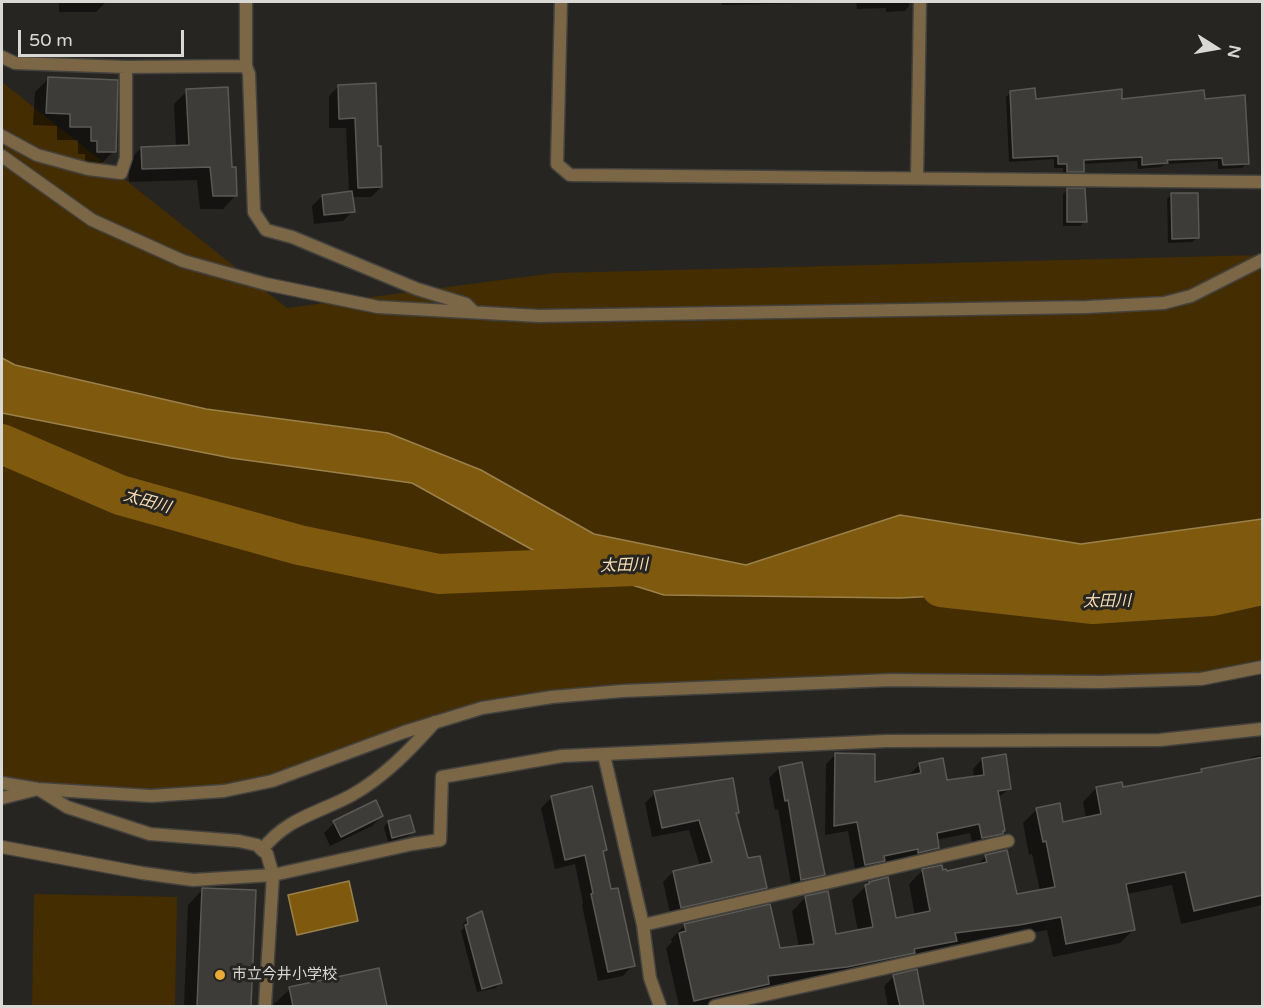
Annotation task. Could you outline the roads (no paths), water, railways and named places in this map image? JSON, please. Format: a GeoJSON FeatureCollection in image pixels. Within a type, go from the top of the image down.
{"type":"FeatureCollection","features":[{"type":"Feature","properties":{"kind":"street"},"geometry":{"type":"LineString","coordinates":[[246,2],[246,66],[249,74],[254,212],[266,230],[292,237],[417,289],[466,304],[474,312]]}},
{"type":"Feature","properties":{"kind":"street"},"geometry":{"type":"LineString","coordinates":[[561,2],[557,164],[570,175],[1263,182]]}},
{"type":"Feature","properties":{"kind":"street"},"geometry":{"type":"LineString","coordinates":[[917,178],[920,2]]}},
{"type":"Feature","properties":{"kind":"street"},"geometry":{"type":"LineString","coordinates":[[2,57],[15,63],[126,67],[246,66]]}},
{"type":"Feature","properties":{"kind":"street"},"geometry":{"type":"LineString","coordinates":[[2,136],[37,155],[88,169],[121,173],[126,158],[126,67]]}},
{"type":"Feature","properties":{"kind":"street"},"geometry":{"type":"LineString","coordinates":[[2,156],[92,220],[183,261],[266,284],[378,307],[539,316],[1087,308],[1164,303],[1191,296],[1263,260]]}},
{"type":"Feature","properties":{"kind":"street"},"geometry":{"type":"LineString","coordinates":[[2,783],[38,789],[151,796],[224,791],[273,781],[435,722],[482,708],[552,697],[622,691],[891,680],[1101,682],[1201,679],[1263,667]]}},
{"type":"Feature","properties":{"kind":"street"},"geometry":{"type":"LineString","coordinates":[[262,850],[285,826],[362,788],[404,756],[435,722]]}},
{"type":"Feature","properties":{"kind":"street"},"geometry":{"type":"LineString","coordinates":[[2,847],[193,880],[273,875],[440,840],[442,777],[562,756],[886,741],[1160,740],[1263,729]]}},
{"type":"Feature","properties":{"kind":"street"},"geometry":{"type":"LineString","coordinates":[[604,755],[643,925],[650,978],[660,1006]]}},
{"type":"Feature","properties":{"kind":"street"},"geometry":{"type":"LineString","coordinates":[[2,798],[38,789],[67,807],[150,834],[239,841],[257,845],[267,854],[273,875],[266,1006]]}},
{"type":"Feature","properties":{"kind":"street"},"geometry":{"type":"LineString","coordinates":[[643,925],[1008,842]]}},
{"type":"Feature","properties":{"kind":"street"},"geometry":{"type":"LineString","coordinates":[[715,1006],[1029,936]]}},
{"type":"Feature","properties":{"kind":"water"},"geometry":{"type":"Polygon","coordinates":[[[2,358],[15,365],[206,409],[388,433],[481,470],[594,534],[746,565],[900,515],[1081,544],[1262,519],[1262,573],[1197,582],[900,598],[664,595],[549,559],[412,483],[231,458],[2,413],[2,358]]]}},
{"type":"Feature","properties":{"kind":"water"},"geometry":{"type":"Polygon","coordinates":[[[349,881],[358,921],[297,935],[288,895],[349,881]]]}},
{"type":"Feature","properties":{"kind":"waterway","name":"太田川"},"geometry":{"type":"LineString","coordinates":[[2,444],[120,495],[299,545],[439,574],[633,566]]}},
{"type":"Feature","properties":{"kind":"waterway","name":"太田川"},"geometry":{"type":"LineString","coordinates":[[941,587],[1093,604],[1212,596],[1262,585]]}},
{"type":"Feature","properties":{"kind":"place","name":"市立今井小学校"},"geometry":{"type":"Point","coordinates":[220,975]}}]}
